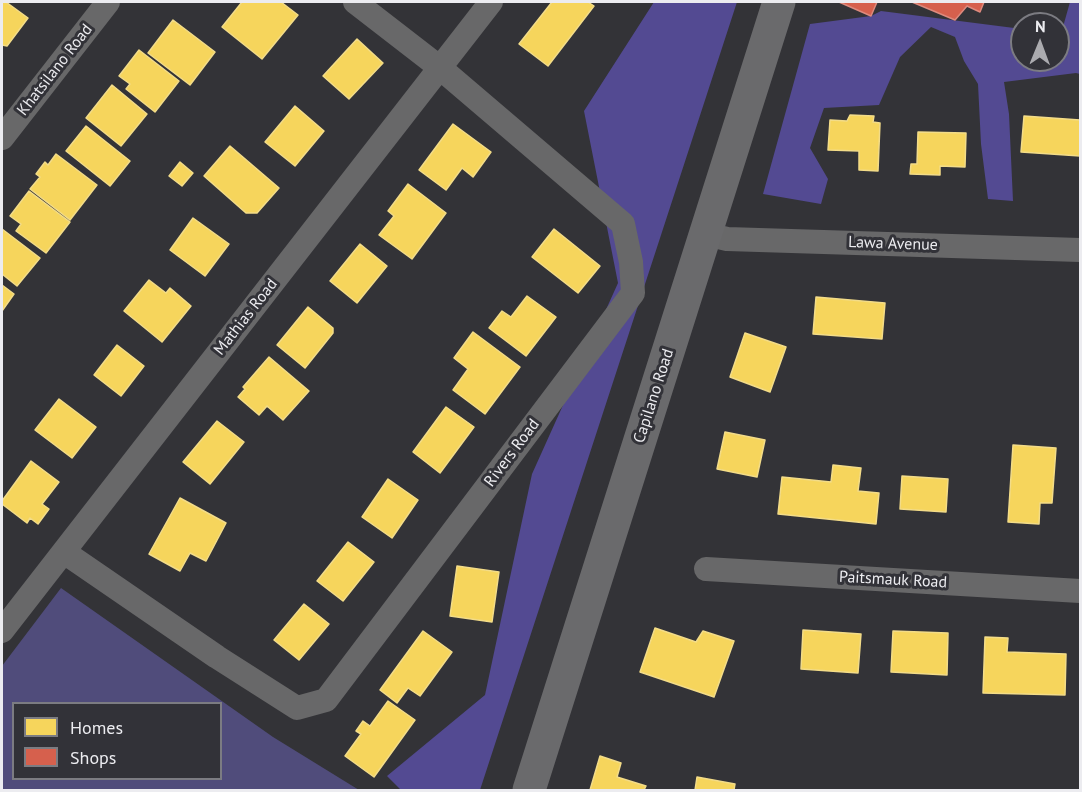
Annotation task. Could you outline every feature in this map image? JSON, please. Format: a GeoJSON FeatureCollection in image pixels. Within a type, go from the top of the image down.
{"type":"FeatureCollection","features":[{"type":"Feature","properties":{"kind":"street","name":"Khatsilano Road"},"geometry":{"type":"LineString","coordinates":[[2,138],[108,2]]}},
{"type":"Feature","properties":{"kind":"street","name":"Rivers Road"},"geometry":{"type":"LineString","coordinates":[[64,552],[217,657],[297,708],[326,700],[633,292],[631,262],[623,224],[439,67],[355,2]]}},
{"type":"Feature","properties":{"kind":"street","name":"Mathias Road"},"geometry":{"type":"LineString","coordinates":[[2,631],[491,2]]}},
{"type":"Feature","properties":{"kind":"street","name":"Capilano Road"},"geometry":{"type":"LineString","coordinates":[[529,790],[779,2]]}},
{"type":"Feature","properties":{"kind":"street","name":"Lawa Avenue"},"geometry":{"type":"LineString","coordinates":[[706,234],[727,239],[1080,250]]}},
{"type":"Feature","properties":{"kind":"street","name":"Paitsmauk Road"},"geometry":{"type":"LineString","coordinates":[[706,569],[1080,591]]}},
{"type":"Feature","properties":{"kind":"shaded area"},"geometry":{"type":"Polygon","coordinates":[[[654,2],[737,2],[480,790],[401,790],[387,776],[485,695],[532,474],[618,283],[584,111],[654,2]]]}},
{"type":"Feature","properties":{"kind":"shaded area"},"geometry":{"type":"Polygon","coordinates":[[[1070,2],[1080,2],[1080,74],[1004,82],[1009,114],[1013,201],[988,199],[981,144],[978,84],[964,61],[955,37],[931,27],[900,57],[879,105],[824,108],[810,148],[828,179],[821,204],[763,194],[810,24],[871,16],[881,11],[1010,27],[1010,72],[1070,72],[1070,12],[1067,12],[1070,2]]]}},
{"type":"Feature","properties":{"kind":"shaded area"},"geometry":{"type":"Polygon","coordinates":[[[61,588],[273,737],[359,790],[2,790],[2,666],[61,588]]]}},
{"type":"Feature","properties":{"kind":"building: Homes"},"geometry":{"type":"Polygon","coordinates":[[[2,2],[6,2],[28,18],[7,46],[2,45],[2,2]]]}},
{"type":"Feature","properties":{"kind":"building: Homes"},"geometry":{"type":"Polygon","coordinates":[[[242,2],[281,2],[298,15],[262,59],[222,27],[242,2]]]}},
{"type":"Feature","properties":{"kind":"building: Homes"},"geometry":{"type":"Polygon","coordinates":[[[552,2],[588,2],[594,6],[548,66],[519,44],[552,2]]]}},
{"type":"Feature","properties":{"kind":"building: Homes"},"geometry":{"type":"Polygon","coordinates":[[[173,20],[215,52],[190,85],[148,53],[173,20]]]}},
{"type":"Feature","properties":{"kind":"building: Homes"},"geometry":{"type":"Polygon","coordinates":[[[357,39],[383,63],[349,99],[323,76],[357,39]]]}},
{"type":"Feature","properties":{"kind":"building: Homes"},"geometry":{"type":"Polygon","coordinates":[[[139,50],[179,81],[155,112],[126,89],[130,84],[119,76],[139,50]]]}},
{"type":"Feature","properties":{"kind":"building: Homes"},"geometry":{"type":"Polygon","coordinates":[[[112,85],[147,114],[121,146],[86,118],[112,85]]]}},
{"type":"Feature","properties":{"kind":"building: Homes"},"geometry":{"type":"Polygon","coordinates":[[[295,106],[324,131],[295,166],[265,142],[295,106]]]}},
{"type":"Feature","properties":{"kind":"building: Homes"},"geometry":{"type":"Polygon","coordinates":[[[850,115],[874,116],[873,122],[880,123],[878,171],[859,170],[859,151],[828,150],[830,120],[847,121],[850,115]]]}},
{"type":"Feature","properties":{"kind":"building: Homes"},"geometry":{"type":"Polygon","coordinates":[[[1024,116],[1080,120],[1080,156],[1021,152],[1024,116]]]}},
{"type":"Feature","properties":{"kind":"building: Homes"},"geometry":{"type":"Polygon","coordinates":[[[453,124],[491,152],[473,177],[462,168],[446,190],[419,170],[453,124]]]}},
{"type":"Feature","properties":{"kind":"building: Homes"},"geometry":{"type":"Polygon","coordinates":[[[86,126],[130,161],[110,186],[66,151],[86,126]]]}},
{"type":"Feature","properties":{"kind":"building: Homes"},"geometry":{"type":"Polygon","coordinates":[[[918,132],[966,133],[965,167],[940,166],[940,175],[910,174],[911,164],[917,164],[918,132]]]}},
{"type":"Feature","properties":{"kind":"building: Homes"},"geometry":{"type":"Polygon","coordinates":[[[230,146],[279,188],[257,213],[246,213],[204,176],[230,146]]]}},
{"type":"Feature","properties":{"kind":"building: Homes"},"geometry":{"type":"Polygon","coordinates":[[[56,154],[97,185],[70,220],[30,189],[40,177],[36,174],[45,162],[48,165],[56,154]]]}},
{"type":"Feature","properties":{"kind":"building: Homes"},"geometry":{"type":"Polygon","coordinates":[[[180,162],[193,173],[182,186],[169,176],[180,162]]]}},
{"type":"Feature","properties":{"kind":"building: Homes"},"geometry":{"type":"Polygon","coordinates":[[[408,184],[446,213],[412,259],[379,235],[394,216],[388,211],[408,184]]]}},
{"type":"Feature","properties":{"kind":"building: Homes"},"geometry":{"type":"Polygon","coordinates":[[[29,191],[70,222],[46,253],[16,231],[21,224],[10,216],[29,191]]]}},
{"type":"Feature","properties":{"kind":"building: Homes"},"geometry":{"type":"Polygon","coordinates":[[[193,218],[229,244],[205,276],[170,250],[193,218]]]}},
{"type":"Feature","properties":{"kind":"building: Homes"},"geometry":{"type":"Polygon","coordinates":[[[2,229],[40,258],[17,286],[2,274],[2,229]]]}},
{"type":"Feature","properties":{"kind":"building: Homes"},"geometry":{"type":"Polygon","coordinates":[[[554,229],[600,266],[578,293],[532,257],[554,229]]]}},
{"type":"Feature","properties":{"kind":"building: Homes"},"geometry":{"type":"Polygon","coordinates":[[[360,244],[387,266],[357,303],[330,281],[360,244]]]}},
{"type":"Feature","properties":{"kind":"building: Homes"},"geometry":{"type":"Polygon","coordinates":[[[149,280],[166,293],[170,288],[191,306],[162,342],[124,311],[149,280]]]}},
{"type":"Feature","properties":{"kind":"building: Homes"},"geometry":{"type":"Polygon","coordinates":[[[2,285],[14,294],[2,311],[2,285]]]}},
{"type":"Feature","properties":{"kind":"building: Homes"},"geometry":{"type":"Polygon","coordinates":[[[527,296],[556,317],[526,356],[489,328],[502,311],[511,317],[527,296]]]}},
{"type":"Feature","properties":{"kind":"building: Homes"},"geometry":{"type":"Polygon","coordinates":[[[816,297],[885,303],[882,339],[813,334],[816,297]]]}},
{"type":"Feature","properties":{"kind":"building: Homes"},"geometry":{"type":"Polygon","coordinates":[[[308,307],[333,328],[333,333],[305,368],[277,345],[308,307]]]}},
{"type":"Feature","properties":{"kind":"building: Homes"},"geometry":{"type":"Polygon","coordinates":[[[473,332],[520,367],[485,414],[453,390],[468,369],[454,358],[473,332]]]}},
{"type":"Feature","properties":{"kind":"building: Homes"},"geometry":{"type":"Polygon","coordinates":[[[745,333],[786,347],[770,392],[730,377],[745,333]]]}},
{"type":"Feature","properties":{"kind":"building: Homes"},"geometry":{"type":"Polygon","coordinates":[[[117,345],[144,366],[121,396],[94,375],[117,345]]]}},
{"type":"Feature","properties":{"kind":"building: Homes"},"geometry":{"type":"Polygon","coordinates":[[[269,357],[309,391],[283,420],[267,406],[259,415],[238,397],[245,389],[243,387],[269,357]]]}},
{"type":"Feature","properties":{"kind":"building: Homes"},"geometry":{"type":"Polygon","coordinates":[[[59,399],[96,427],[72,458],[35,430],[59,399]]]}},
{"type":"Feature","properties":{"kind":"building: Homes"},"geometry":{"type":"Polygon","coordinates":[[[446,407],[474,427],[440,473],[413,452],[446,407]]]}},
{"type":"Feature","properties":{"kind":"building: Homes"},"geometry":{"type":"Polygon","coordinates":[[[217,421],[244,442],[210,484],[183,462],[217,421]]]}},
{"type":"Feature","properties":{"kind":"building: Homes"},"geometry":{"type":"Polygon","coordinates":[[[725,432],[765,440],[757,477],[717,469],[725,432]]]}},
{"type":"Feature","properties":{"kind":"building: Homes"},"geometry":{"type":"Polygon","coordinates":[[[1013,445],[1056,448],[1052,503],[1040,503],[1039,524],[1008,522],[1013,445]]]}},
{"type":"Feature","properties":{"kind":"building: Homes"},"geometry":{"type":"Polygon","coordinates":[[[31,461],[59,482],[42,504],[49,509],[38,524],[30,518],[27,523],[2,504],[31,461]]]}},
{"type":"Feature","properties":{"kind":"building: Homes"},"geometry":{"type":"Polygon","coordinates":[[[833,465],[861,468],[858,491],[879,493],[876,524],[778,514],[782,477],[831,482],[833,465]]]}},
{"type":"Feature","properties":{"kind":"building: Homes"},"geometry":{"type":"Polygon","coordinates":[[[902,476],[948,479],[946,512],[900,509],[902,476]]]}},
{"type":"Feature","properties":{"kind":"building: Homes"},"geometry":{"type":"Polygon","coordinates":[[[388,479],[418,500],[392,538],[362,517],[388,479]]]}},
{"type":"Feature","properties":{"kind":"building: Homes"},"geometry":{"type":"Polygon","coordinates":[[[180,498],[226,523],[206,561],[190,553],[180,571],[149,554],[180,498]]]}},
{"type":"Feature","properties":{"kind":"building: Homes"},"geometry":{"type":"Polygon","coordinates":[[[348,542],[374,562],[343,601],[317,581],[348,542]]]}},
{"type":"Feature","properties":{"kind":"building: Homes"},"geometry":{"type":"Polygon","coordinates":[[[457,566],[499,572],[492,622],[450,616],[457,566]]]}},
{"type":"Feature","properties":{"kind":"building: Homes"},"geometry":{"type":"Polygon","coordinates":[[[304,604],[329,624],[299,660],[274,640],[304,604]]]}},
{"type":"Feature","properties":{"kind":"building: Homes"},"geometry":{"type":"Polygon","coordinates":[[[655,628],[696,642],[703,631],[734,641],[714,697],[640,672],[655,628]]]}},
{"type":"Feature","properties":{"kind":"building: Homes"},"geometry":{"type":"Polygon","coordinates":[[[803,630],[861,634],[858,673],[801,669],[803,630]]]}},
{"type":"Feature","properties":{"kind":"building: Homes"},"geometry":{"type":"Polygon","coordinates":[[[423,631],[452,652],[420,696],[408,688],[397,703],[380,690],[423,631]]]}},
{"type":"Feature","properties":{"kind":"building: Homes"},"geometry":{"type":"Polygon","coordinates":[[[893,631],[948,633],[947,675],[891,672],[893,631]]]}},
{"type":"Feature","properties":{"kind":"building: Homes"},"geometry":{"type":"Polygon","coordinates":[[[985,637],[1008,638],[1007,652],[1066,654],[1065,695],[983,693],[985,637]]]}},
{"type":"Feature","properties":{"kind":"building: Homes"},"geometry":{"type":"Polygon","coordinates":[[[388,701],[415,720],[374,777],[345,756],[361,734],[356,731],[363,721],[370,726],[388,701]]]}},
{"type":"Feature","properties":{"kind":"building: Homes"},"geometry":{"type":"Polygon","coordinates":[[[600,756],[621,763],[617,777],[646,786],[644,790],[590,790],[600,756]]]}},
{"type":"Feature","properties":{"kind":"building: Homes"},"geometry":{"type":"Polygon","coordinates":[[[697,777],[735,784],[734,790],[695,790],[697,777]]]}},
{"type":"Feature","properties":{"kind":"building: Shops"},"geometry":{"type":"Polygon","coordinates":[[[839,2],[877,2],[871,16],[839,2]]]}},
{"type":"Feature","properties":{"kind":"building: Shops"},"geometry":{"type":"Polygon","coordinates":[[[912,2],[984,2],[980,12],[967,6],[955,20],[912,2]]]}}]}
